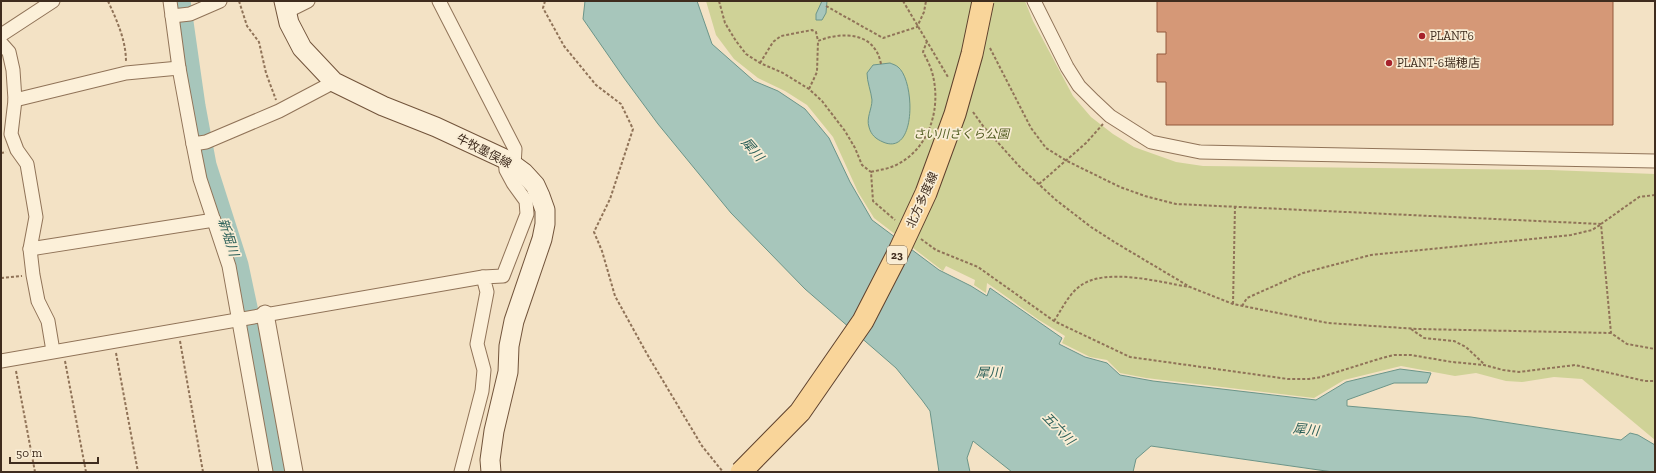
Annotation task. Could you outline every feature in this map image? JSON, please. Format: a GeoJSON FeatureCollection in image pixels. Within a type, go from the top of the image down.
{"type":"FeatureCollection","features":[{"type":"Feature","properties":{"kind":"main road","name":"北方多度線"},"geometry":{"type":"LineString","coordinates":[[741,472],[800,412],[863,321],[892,265],[926,193],[955,114],[972,54],[983,1]]}},
{"type":"Feature","properties":{"kind":"main road","name":"牛牧墨俣線"},"geometry":{"type":"LineString","coordinates":[[285,6],[289,22],[302,48],[334,82],[382,106],[436,127],[509,162],[535,185],[546,210],[545,224],[542,240],[514,321],[509,346],[508,372],[494,431],[490,460],[491,472]]}},
{"type":"Feature","properties":{"kind":"street"},"geometry":{"type":"LineString","coordinates":[[1,35],[54,1]]}},
{"type":"Feature","properties":{"kind":"street"},"geometry":{"type":"LineString","coordinates":[[170,1],[174,16],[178,68],[199,143],[200,179],[229,266],[250,316],[294,472]]}},
{"type":"Feature","properties":{"kind":"street"},"geometry":{"type":"LineString","coordinates":[[174,16],[190,14],[220,1]]}},
{"type":"Feature","properties":{"kind":"street"},"geometry":{"type":"LineString","coordinates":[[285,6],[308,1]]}},
{"type":"Feature","properties":{"kind":"street"},"geometry":{"type":"LineString","coordinates":[[7,359],[483,277],[503,276],[527,214],[526,201],[506,170],[515,149],[439,1]]}},
{"type":"Feature","properties":{"kind":"street"},"geometry":{"type":"LineString","coordinates":[[1034,1],[1079,86],[1110,116],[1151,142],[1200,152],[1655,161]]}},
{"type":"Feature","properties":{"kind":"street"},"geometry":{"type":"LineString","coordinates":[[1,43],[9,52],[13,70],[15,100],[11,134],[17,150],[27,164],[36,217],[30,249],[33,275],[38,301],[48,321],[58,350]]}},
{"type":"Feature","properties":{"kind":"street"},"geometry":{"type":"LineString","coordinates":[[15,100],[126,73],[178,68]]}},
{"type":"Feature","properties":{"kind":"street"},"geometry":{"type":"LineString","coordinates":[[199,143],[279,110],[334,82]]}},
{"type":"Feature","properties":{"kind":"street"},"geometry":{"type":"LineString","coordinates":[[30,249],[214,220]]}},
{"type":"Feature","properties":{"kind":"street"},"geometry":{"type":"LineString","coordinates":[[461,472],[482,391],[484,370],[478,344],[487,292],[483,277]]}},
{"type":"Feature","properties":{"kind":"street"},"geometry":{"type":"LineString","coordinates":[[250,316],[266,472]]}},
{"type":"Feature","properties":{"kind":"path"},"geometry":{"type":"LineString","coordinates":[[108,1],[120,28],[126,50],[126,73]]}},
{"type":"Feature","properties":{"kind":"path"},"geometry":{"type":"LineString","coordinates":[[239,1],[247,26],[259,42],[266,73],[279,110]]}},
{"type":"Feature","properties":{"kind":"path"},"geometry":{"type":"LineString","coordinates":[[545,1],[543,8],[564,46],[596,85],[621,104],[633,130],[610,199],[594,232],[602,251],[615,296],[647,354],[702,446],[723,472]]}},
{"type":"Feature","properties":{"kind":"path"},"geometry":{"type":"LineString","coordinates":[[719,1],[725,23],[746,54],[760,63],[783,73],[809,89],[822,101],[845,131],[855,148],[862,165],[871,172],[873,201],[887,215],[899,224]]}},
{"type":"Feature","properties":{"kind":"path"},"geometry":{"type":"LineString","coordinates":[[903,1],[917,27],[952,83]]}},
{"type":"Feature","properties":{"kind":"path"},"geometry":{"type":"LineString","coordinates":[[826,6],[883,38],[917,27],[924,12],[926,1]]}},
{"type":"Feature","properties":{"kind":"path"},"geometry":{"type":"LineString","coordinates":[[760,63],[773,42],[781,36],[812,30],[816,32],[818,42],[817,72],[809,89]]}},
{"type":"Feature","properties":{"kind":"path"},"geometry":{"type":"LineString","coordinates":[[818,42],[829,37],[841,35],[853,36],[866,40],[875,47],[880,55],[881,64]]}},
{"type":"Feature","properties":{"kind":"path"},"geometry":{"type":"LineString","coordinates":[[871,172],[887,169],[905,160],[912,155],[927,135],[934,109],[935,85],[932,70],[923,52],[926,42]]}},
{"type":"Feature","properties":{"kind":"path"},"geometry":{"type":"LineString","coordinates":[[988,44],[1031,128],[1046,148],[1067,161],[1120,187],[1145,196],[1176,204],[1601,224]]}},
{"type":"Feature","properties":{"kind":"path"},"geometry":{"type":"LineString","coordinates":[[970,108],[983,126],[1019,166],[1056,200],[1116,243],[1190,287],[1233,304],[1328,323],[1410,328],[1611,333],[1627,344],[1655,349]]}},
{"type":"Feature","properties":{"kind":"path"},"geometry":{"type":"LineString","coordinates":[[1039,184],[1086,143],[1110,116]]}},
{"type":"Feature","properties":{"kind":"path"},"geometry":{"type":"LineString","coordinates":[[1242,306],[1247,298],[1303,273],[1371,255],[1571,234],[1592,230],[1639,197],[1655,195]]}},
{"type":"Feature","properties":{"kind":"path"},"geometry":{"type":"LineString","coordinates":[[1233,304],[1235,206]]}},
{"type":"Feature","properties":{"kind":"path"},"geometry":{"type":"LineString","coordinates":[[1601,224],[1611,333]]}},
{"type":"Feature","properties":{"kind":"path"},"geometry":{"type":"LineString","coordinates":[[918,237],[936,250],[978,267],[1054,321],[1130,357],[1288,379],[1309,379],[1321,377],[1394,355],[1411,355],[1452,362],[1484,365],[1519,372],[1575,365],[1645,381],[1655,381]]}},
{"type":"Feature","properties":{"kind":"path"},"geometry":{"type":"LineString","coordinates":[[1,278],[33,275]]}},
{"type":"Feature","properties":{"kind":"path"},"geometry":{"type":"LineString","coordinates":[[1054,321],[1068,298],[1080,286],[1097,278],[1120,276],[1190,287]]}},
{"type":"Feature","properties":{"kind":"path"},"geometry":{"type":"LineString","coordinates":[[1410,328],[1424,338],[1454,341],[1466,347],[1484,365]]}},
{"type":"Feature","properties":{"kind":"path"},"geometry":{"type":"LineString","coordinates":[[177,329],[203,472]]}},
{"type":"Feature","properties":{"kind":"path"},"geometry":{"type":"LineString","coordinates":[[114,341],[138,472]]}},
{"type":"Feature","properties":{"kind":"path"},"geometry":{"type":"LineString","coordinates":[[58,350],[86,472]]}},
{"type":"Feature","properties":{"kind":"path"},"geometry":{"type":"LineString","coordinates":[[7,359],[35,472]]}},
{"type":"Feature","properties":{"kind":"green space","name":"さい川さくら公園"},"geometry":{"type":"Polygon","coordinates":[[[706,1],[1025,1],[1033,21],[1073,96],[1091,117],[1113,134],[1134,147],[1176,162],[1203,166],[1550,170],[1655,174],[1655,440],[1582,379],[1554,377],[1522,382],[1506,381],[1476,373],[1455,376],[1401,366],[1344,380],[1314,398],[1146,378],[1120,373],[1107,360],[1090,357],[1062,343],[1065,336],[1039,320],[987,283],[986,293],[974,285],[975,280],[946,266],[943,271],[874,218],[858,192],[833,137],[807,105],[785,91],[758,78],[734,59],[716,35],[706,1]]]}},
{"type":"Feature","properties":{"kind":"water","name":"犀川"},"geometry":{"type":"Polygon","coordinates":[[[585,1],[697,1],[712,44],[754,81],[778,91],[805,109],[829,138],[850,182],[872,220],[939,270],[987,296],[990,288],[1062,338],[1059,344],[1085,357],[1107,363],[1120,375],[1153,381],[1316,400],[1346,382],[1400,369],[1431,373],[1427,383],[1394,383],[1347,400],[1347,406],[1471,417],[1621,440],[1630,433],[1638,435],[1655,445],[1655,472],[1333,472],[1151,446],[1136,459],[1133,472],[1012,472],[973,441],[967,458],[970,472],[939,472],[930,411],[922,400],[896,368],[805,289],[731,213],[658,124],[583,19],[585,1]]]}},
{"type":"Feature","properties":{"kind":"water"},"geometry":{"type":"Polygon","coordinates":[[[822,1],[827,1],[826,13],[822,20],[816,20],[816,14],[822,1]]]}},
{"type":"Feature","properties":{"kind":"water"},"geometry":{"type":"Polygon","coordinates":[[[890,63],[898,67],[904,75],[908,86],[910,100],[910,115],[907,128],[902,138],[894,144],[883,142],[876,138],[872,134],[868,124],[872,100],[867,73],[873,65],[890,63]]]}},
{"type":"Feature","properties":{"kind":"building","name":"PLANT-6瑞穂店"},"geometry":{"type":"Polygon","coordinates":[[[1157,1],[1613,1],[1613,125],[1166,125],[1166,82],[1157,82],[1157,54],[1166,54],[1166,32],[1157,32],[1157,1]]]}},
{"type":"Feature","properties":{"kind":"waterway","name":"新堀川"},"geometry":{"type":"LineString","coordinates":[[180,1],[195,106],[206,165],[238,265],[282,472]]}},
{"type":"Feature","properties":{"kind":"place","name":"PLANT6"},"geometry":{"type":"Point","coordinates":[1422,36]}},
{"type":"Feature","properties":{"kind":"place","name":"PLANT-6瑞穂店"},"geometry":{"type":"Point","coordinates":[1389,63]}},
{"type":"Feature","properties":{"kind":"water label","name":"五六川"},"geometry":{"type":"Point","coordinates":[1059,428]}}]}
